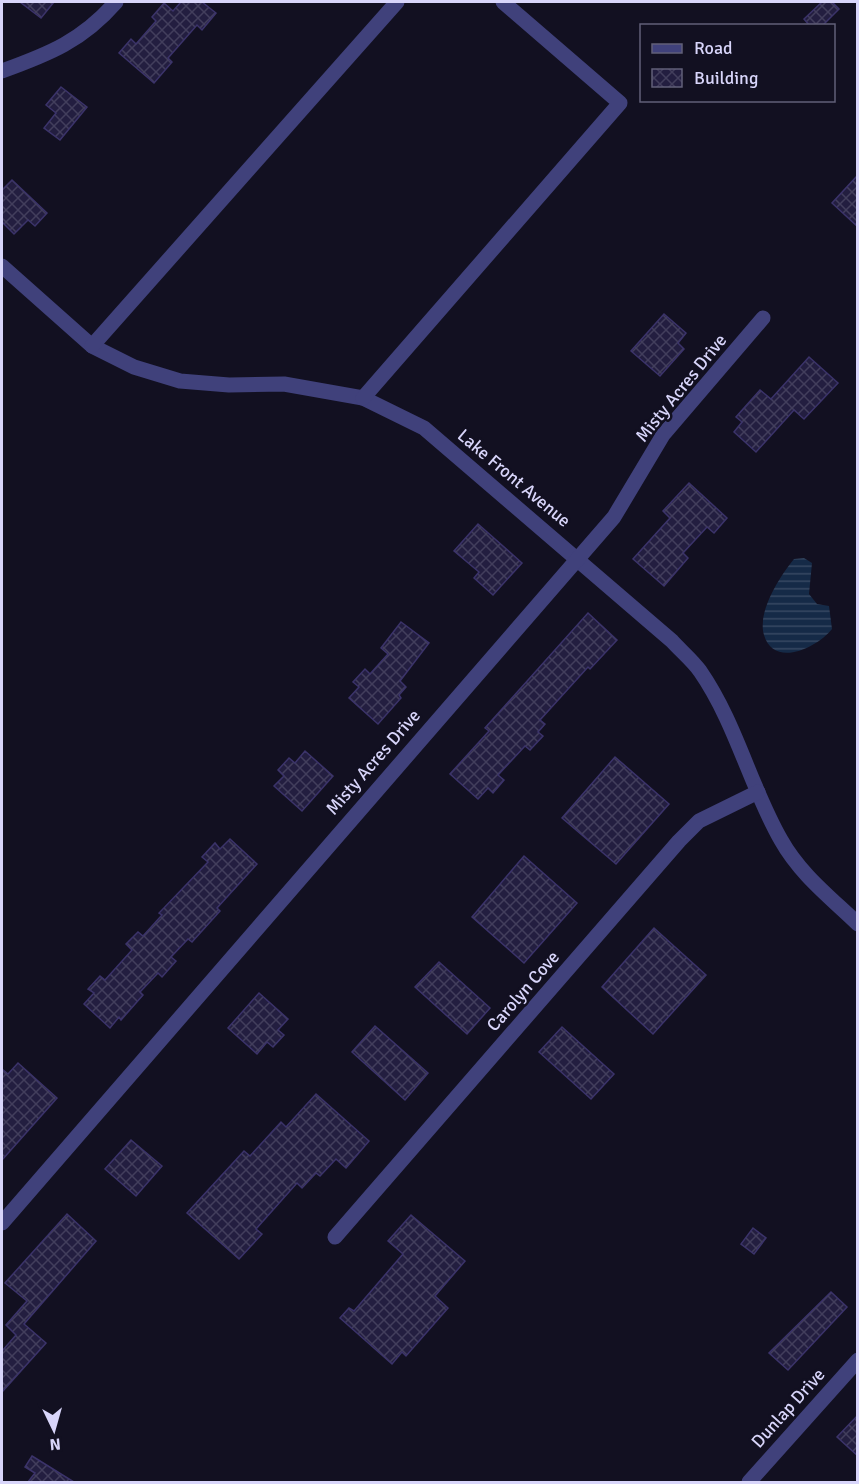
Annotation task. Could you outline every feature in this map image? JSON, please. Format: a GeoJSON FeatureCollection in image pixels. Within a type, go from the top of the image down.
{"type":"FeatureCollection","features":[{"type":"Feature","properties":{"kind":"street"},"geometry":{"type":"LineString","coordinates":[[2,71],[64,46],[86,32],[116,2]]}},
{"type":"Feature","properties":{"kind":"street"},"geometry":{"type":"LineString","coordinates":[[92,346],[397,2]]}},
{"type":"Feature","properties":{"kind":"street"},"geometry":{"type":"LineString","coordinates":[[363,398],[620,103],[502,2]]}},
{"type":"Feature","properties":{"kind":"street","name":"Lake Front Avenue"},"geometry":{"type":"LineString","coordinates":[[2,266],[92,346],[134,367],[180,381],[229,385],[284,384],[363,398],[424,428],[672,641],[699,669],[735,736],[758,792],[792,858],[808,878],[858,924]]}},
{"type":"Feature","properties":{"kind":"street","name":"Misty Acres Drive"},"geometry":{"type":"LineString","coordinates":[[2,1224],[434,721],[614,517],[663,435],[763,318]]}},
{"type":"Feature","properties":{"kind":"street","name":"Carolyn Cove"},"geometry":{"type":"LineString","coordinates":[[335,1237],[679,842],[699,821],[758,792]]}},
{"type":"Feature","properties":{"kind":"street","name":"Dunlap Drive"},"geometry":{"type":"LineString","coordinates":[[749,1482],[858,1360]]}},
{"type":"Feature","properties":{"kind":"water"},"geometry":{"type":"Polygon","coordinates":[[[804,558],[812,563],[809,594],[817,604],[829,606],[832,629],[807,648],[786,653],[777,651],[769,645],[764,635],[764,616],[767,605],[782,575],[794,559],[804,558]]]}},
{"type":"Feature","properties":{"kind":"building"},"geometry":{"type":"Polygon","coordinates":[[[20,2],[54,2],[41,18],[20,2]]]}},
{"type":"Feature","properties":{"kind":"building"},"geometry":{"type":"Polygon","coordinates":[[[181,2],[202,2],[216,13],[202,30],[197,25],[168,58],[172,62],[154,83],[119,53],[131,39],[136,44],[156,21],[152,17],[164,3],[173,11],[181,2]]]}},
{"type":"Feature","properties":{"kind":"building"},"geometry":{"type":"Polygon","coordinates":[[[822,2],[832,2],[839,9],[824,24],[808,24],[804,19],[822,2]]]}},
{"type":"Feature","properties":{"kind":"building"},"geometry":{"type":"Polygon","coordinates":[[[61,87],[87,107],[60,140],[44,128],[56,113],[46,105],[61,87]]]}},
{"type":"Feature","properties":{"kind":"building"},"geometry":{"type":"Polygon","coordinates":[[[858,175],[858,227],[832,203],[858,175]]]}},
{"type":"Feature","properties":{"kind":"building"},"geometry":{"type":"Polygon","coordinates":[[[12,180],[47,213],[35,226],[28,220],[14,234],[2,222],[2,190],[12,180]]]}},
{"type":"Feature","properties":{"kind":"building"},"geometry":{"type":"Polygon","coordinates":[[[664,314],[686,333],[678,343],[684,349],[660,376],[631,351],[664,314]]]}},
{"type":"Feature","properties":{"kind":"building"},"geometry":{"type":"Polygon","coordinates":[[[809,357],[838,383],[804,419],[794,410],[756,452],[734,432],[742,422],[736,417],[760,390],[771,399],[809,357]]]}},
{"type":"Feature","properties":{"kind":"building"},"geometry":{"type":"Polygon","coordinates":[[[689,483],[727,518],[714,533],[707,527],[683,553],[688,558],[664,586],[633,559],[670,518],[663,511],[689,483]]]}},
{"type":"Feature","properties":{"kind":"building"},"geometry":{"type":"Polygon","coordinates":[[[478,524],[522,563],[493,595],[474,578],[479,572],[454,551],[478,524]]]}},
{"type":"Feature","properties":{"kind":"building"},"geometry":{"type":"Polygon","coordinates":[[[588,613],[617,640],[590,669],[588,667],[540,720],[545,724],[538,732],[543,736],[530,750],[525,746],[498,775],[504,780],[493,793],[488,788],[478,799],[450,774],[489,731],[485,728],[588,613]]]}},
{"type":"Feature","properties":{"kind":"building"},"geometry":{"type":"Polygon","coordinates":[[[401,622],[429,643],[400,681],[406,687],[399,695],[401,698],[378,724],[349,698],[359,687],[353,682],[365,669],[370,674],[388,654],[381,648],[401,622]]]}},
{"type":"Feature","properties":{"kind":"building"},"geometry":{"type":"Polygon","coordinates":[[[305,751],[333,776],[302,811],[274,786],[284,776],[278,770],[289,758],[295,763],[305,751]]]}},
{"type":"Feature","properties":{"kind":"building"},"geometry":{"type":"Polygon","coordinates":[[[615,757],[669,804],[616,864],[562,818],[615,757]]]}},
{"type":"Feature","properties":{"kind":"building"},"geometry":{"type":"Polygon","coordinates":[[[230,839],[257,864],[217,908],[220,911],[192,942],[188,939],[171,957],[176,961],[162,977],[158,973],[140,992],[143,995],[121,1020],[119,1017],[110,1028],[84,1004],[94,993],[88,989],[100,976],[105,980],[132,950],[126,944],[138,932],[143,936],[162,915],[159,913],[208,862],[202,857],[215,843],[220,849],[230,839]]]}},
{"type":"Feature","properties":{"kind":"building"},"geometry":{"type":"Polygon","coordinates":[[[524,856],[577,903],[524,963],[472,917],[524,856]]]}},
{"type":"Feature","properties":{"kind":"building"},"geometry":{"type":"Polygon","coordinates":[[[654,928],[706,975],[653,1034],[602,987],[654,928]]]}},
{"type":"Feature","properties":{"kind":"building"},"geometry":{"type":"Polygon","coordinates":[[[439,962],[490,1008],[467,1034],[415,987],[439,962]]]}},
{"type":"Feature","properties":{"kind":"building"},"geometry":{"type":"Polygon","coordinates":[[[259,993],[288,1019],[278,1030],[284,1035],[273,1047],[267,1042],[257,1054],[228,1028],[259,993]]]}},
{"type":"Feature","properties":{"kind":"building"},"geometry":{"type":"Polygon","coordinates":[[[375,1026],[428,1073],[405,1100],[352,1052],[375,1026]]]}},
{"type":"Feature","properties":{"kind":"building"},"geometry":{"type":"Polygon","coordinates":[[[562,1027],[614,1074],[591,1099],[539,1052],[562,1027]]]}},
{"type":"Feature","properties":{"kind":"building"},"geometry":{"type":"Polygon","coordinates":[[[18,1063],[57,1098],[2,1160],[2,1069],[8,1074],[18,1063]]]}},
{"type":"Feature","properties":{"kind":"building"},"geometry":{"type":"Polygon","coordinates":[[[316,1094],[369,1141],[346,1168],[336,1159],[320,1176],[316,1173],[302,1188],[297,1183],[256,1229],[262,1234],[239,1259],[187,1213],[244,1151],[250,1156],[281,1122],[286,1127],[316,1094]]]}},
{"type":"Feature","properties":{"kind":"building"},"geometry":{"type":"Polygon","coordinates":[[[131,1140],[162,1166],[136,1196],[105,1169],[131,1140]]]}},
{"type":"Feature","properties":{"kind":"building"},"geometry":{"type":"Polygon","coordinates":[[[67,1214],[96,1241],[24,1324],[46,1343],[2,1392],[2,1351],[16,1335],[6,1325],[27,1301],[5,1283],[67,1214]]]}},
{"type":"Feature","properties":{"kind":"building"},"geometry":{"type":"Polygon","coordinates":[[[411,1215],[465,1261],[435,1296],[448,1308],[406,1356],[402,1352],[392,1364],[340,1318],[349,1308],[354,1311],[403,1254],[388,1241],[411,1215]]]}},
{"type":"Feature","properties":{"kind":"building"},"geometry":{"type":"Polygon","coordinates":[[[753,1228],[766,1238],[754,1254],[741,1244],[753,1228]]]}},
{"type":"Feature","properties":{"kind":"building"},"geometry":{"type":"Polygon","coordinates":[[[831,1292],[847,1307],[788,1370],[769,1353],[831,1292]]]}},
{"type":"Feature","properties":{"kind":"building"},"geometry":{"type":"Polygon","coordinates":[[[858,1415],[858,1456],[837,1437],[858,1415]]]}},
{"type":"Feature","properties":{"kind":"building"},"geometry":{"type":"Polygon","coordinates":[[[32,1456],[74,1482],[28,1482],[35,1473],[25,1467],[32,1456]]]}}]}
